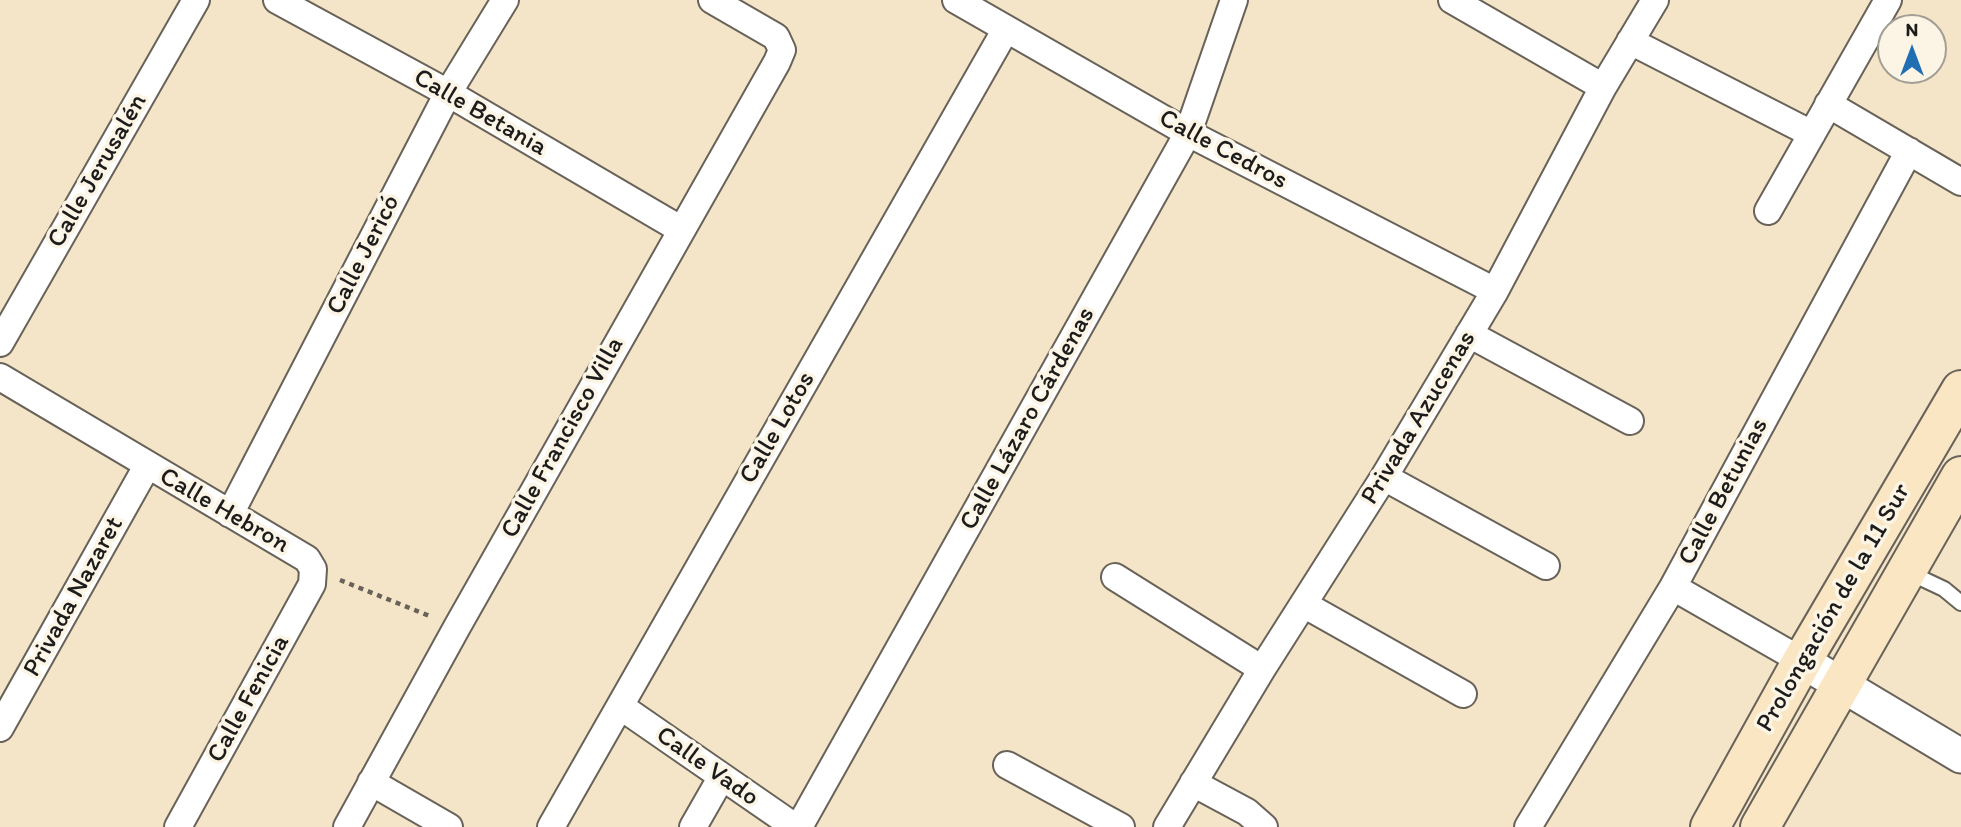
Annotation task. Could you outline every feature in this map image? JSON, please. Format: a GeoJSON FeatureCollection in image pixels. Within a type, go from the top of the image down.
{"type":"FeatureCollection","features":[{"type":"Feature","properties":{"kind":"main road","name":"Prolongación de la 11 Sur"},"geometry":{"type":"LineString","coordinates":[[1710,827],[1802,661],[1961,390]]}},
{"type":"Feature","properties":{"kind":"main road","name":"Prolongación de la 11 Sur"},"geometry":{"type":"LineString","coordinates":[[1760,827],[1961,476]]}},
{"type":"Feature","properties":{"kind":"street","name":"Calle Jerusalén"},"geometry":{"type":"LineString","coordinates":[[0,343],[196,0]]}},
{"type":"Feature","properties":{"kind":"street","name":"Calle Betania"},"geometry":{"type":"LineString","coordinates":[[277,0],[449,93],[680,229]]}},
{"type":"Feature","properties":{"kind":"street","name":"Calle Jericó"},"geometry":{"type":"LineString","coordinates":[[230,514],[449,93],[505,0]]}},
{"type":"Feature","properties":{"kind":"street","name":"Calle Francisco Villa"},"geometry":{"type":"LineString","coordinates":[[346,827],[782,50],[776,37],[712,0]]}},
{"type":"Feature","properties":{"kind":"street","name":"Calle Cedros"},"geometry":{"type":"LineString","coordinates":[[956,0],[1188,133],[1495,291]]}},
{"type":"Feature","properties":{"kind":"street","name":"Calle Lázaro Cárdenas"},"geometry":{"type":"LineString","coordinates":[[797,827],[1188,133],[1234,0]]}},
{"type":"Feature","properties":{"kind":"street"},"geometry":{"type":"LineString","coordinates":[[1452,0],[1603,87]]}},
{"type":"Feature","properties":{"kind":"street","name":"Privada Azucenas"},"geometry":{"type":"LineString","coordinates":[[1167,827],[1262,669],[1384,477],[1495,291],[1603,87],[1655,0]]}},
{"type":"Feature","properties":{"kind":"street"},"geometry":{"type":"LineString","coordinates":[[1768,211],[1888,0]]}},
{"type":"Feature","properties":{"kind":"street","name":"Calle Lotos"},"geometry":{"type":"LineString","coordinates":[[551,827],[1006,29]]}},
{"type":"Feature","properties":{"kind":"street"},"geometry":{"type":"LineString","coordinates":[[1630,41],[1812,134]]}},
{"type":"Feature","properties":{"kind":"street"},"geometry":{"type":"LineString","coordinates":[[1828,104],[1961,181]]}},
{"type":"Feature","properties":{"kind":"street","name":"Calle Betunias"},"geometry":{"type":"LineString","coordinates":[[1528,827],[1672,587],[1909,150]]}},
{"type":"Feature","properties":{"kind":"street"},"geometry":{"type":"LineString","coordinates":[[1469,334],[1630,421]]}},
{"type":"Feature","properties":{"kind":"street","name":"Calle Hebron"},"geometry":{"type":"LineString","coordinates":[[0,377],[307,559],[313,569]]}},
{"type":"Feature","properties":{"kind":"street","name":"Privada Nazaret"},"geometry":{"type":"LineString","coordinates":[[0,728],[148,466]]}},
{"type":"Feature","properties":{"kind":"street"},"geometry":{"type":"LineString","coordinates":[[1384,477],[1546,566]]}},
{"type":"Feature","properties":{"kind":"street","name":"Calle Fenicia"},"geometry":{"type":"LineString","coordinates":[[178,827],[312,584],[313,569]]}},
{"type":"Feature","properties":{"kind":"street"},"geometry":{"type":"LineString","coordinates":[[1115,577],[1262,669]]}},
{"type":"Feature","properties":{"kind":"street"},"geometry":{"type":"LineString","coordinates":[[1672,587],[1961,756]]}},
{"type":"Feature","properties":{"kind":"street"},"geometry":{"type":"LineString","coordinates":[[1305,605],[1463,694]]}},
{"type":"Feature","properties":{"kind":"street","name":"Calle Vado"},"geometry":{"type":"LineString","coordinates":[[620,706],[721,778],[797,827]]}},
{"type":"Feature","properties":{"kind":"street"},"geometry":{"type":"LineString","coordinates":[[1007,765],[1121,827]]}},
{"type":"Feature","properties":{"kind":"street"},"geometry":{"type":"LineString","coordinates":[[693,827],[721,778]]}},
{"type":"Feature","properties":{"kind":"street"},"geometry":{"type":"LineString","coordinates":[[371,782],[449,827]]}},
{"type":"Feature","properties":{"kind":"street"},"geometry":{"type":"LineString","coordinates":[[1193,783],[1247,812],[1264,827]]}},
{"type":"Feature","properties":{"kind":"lane"},"geometry":{"type":"LineString","coordinates":[[1907,571],[1944,589],[1961,603]]}},
{"type":"Feature","properties":{"kind":"path","name":"Calle Hebron"},"geometry":{"type":"LineString","coordinates":[[313,569],[457,626]]}}]}
